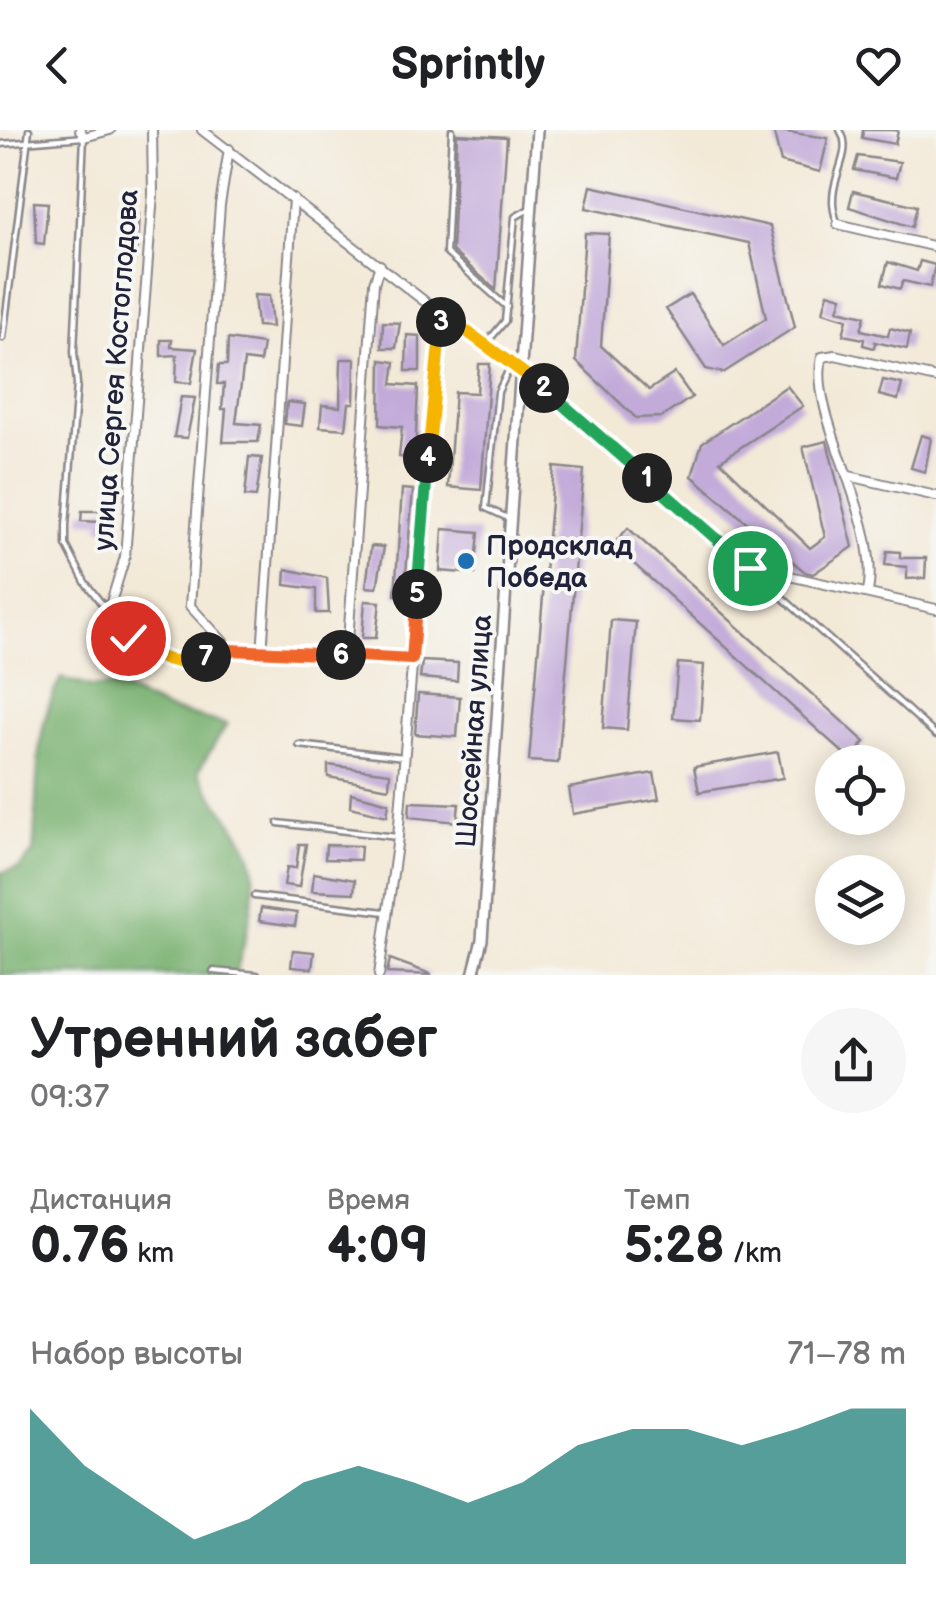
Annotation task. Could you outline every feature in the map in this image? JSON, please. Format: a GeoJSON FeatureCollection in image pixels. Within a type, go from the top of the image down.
{"type":"FeatureCollection","features":[{"type":"Feature","properties":{"kind":"street"},"geometry":{"type":"LineString","coordinates":[[82,134],[110,130]]}},
{"type":"Feature","properties":{"kind":"street","name":"улица Сергея Костоглодова"},"geometry":{"type":"LineString","coordinates":[[108,612],[125,557],[152,194],[152,130]]}},
{"type":"Feature","properties":{"kind":"street"},"geometry":{"type":"LineString","coordinates":[[202,130],[484,346],[516,365],[750,568],[936,609]]}},
{"type":"Feature","properties":{"kind":"street","name":"Шоссейная улица"},"geometry":{"type":"LineString","coordinates":[[473,975],[482,940],[510,519],[516,365],[537,133]]}},
{"type":"Feature","properties":{"kind":"street"},"geometry":{"type":"LineString","coordinates":[[229,150],[220,205],[190,606],[230,650]]}},
{"type":"Feature","properties":{"kind":"street"},"geometry":{"type":"LineString","coordinates":[[262,654],[293,200]]}},
{"type":"Feature","properties":{"kind":"street"},"geometry":{"type":"LineString","coordinates":[[838,224],[936,247]]}},
{"type":"Feature","properties":{"kind":"street"},"geometry":{"type":"LineString","coordinates":[[380,266],[374,283],[347,655],[412,659]]}},
{"type":"Feature","properties":{"kind":"street"},"geometry":{"type":"LineString","coordinates":[[379,975],[398,837],[442,313]]}},
{"type":"Feature","properties":{"kind":"street"},"geometry":{"type":"LineString","coordinates":[[868,592],[870,563],[825,402],[822,357],[835,355],[936,378]]}},
{"type":"Feature","properties":{"kind":"street"},"geometry":{"type":"LineString","coordinates":[[848,476],[936,496]]}},
{"type":"Feature","properties":{"kind":"lane"},"geometry":{"type":"LineString","coordinates":[[3,338],[29,130]]}},
{"type":"Feature","properties":{"kind":"lane"},"geometry":{"type":"LineString","coordinates":[[452,130],[446,253],[507,307]]}},
{"type":"Feature","properties":{"kind":"lane"},"geometry":{"type":"LineString","coordinates":[[524,130],[537,133]]}},
{"type":"Feature","properties":{"kind":"lane"},"geometry":{"type":"LineString","coordinates":[[838,224],[830,196],[846,150],[840,130]]}},
{"type":"Feature","properties":{"kind":"lane"},"geometry":{"type":"LineString","coordinates":[[0,144],[82,134],[66,545],[108,612],[128,638],[158,659],[186,664],[230,650],[347,655]]}},
{"type":"Feature","properties":{"kind":"lane"},"geometry":{"type":"LineString","coordinates":[[484,346],[501,330],[507,307],[514,217],[531,208]]}},
{"type":"Feature","properties":{"kind":"lane"},"geometry":{"type":"LineString","coordinates":[[510,519],[486,508],[498,392],[516,365]]}},
{"type":"Feature","properties":{"kind":"lane"},"geometry":{"type":"LineString","coordinates":[[750,568],[936,736]]}},
{"type":"Feature","properties":{"kind":"lane"},"geometry":{"type":"LineString","coordinates":[[299,744],[404,757]]}},
{"type":"Feature","properties":{"kind":"lane"},"geometry":{"type":"LineString","coordinates":[[278,823],[398,837]]}},
{"type":"Feature","properties":{"kind":"lane"},"geometry":{"type":"LineString","coordinates":[[254,896],[390,912]]}},
{"type":"Feature","properties":{"kind":"lane"},"geometry":{"type":"LineString","coordinates":[[213,971],[257,975]]}},
{"type":"Feature","properties":{"kind":"green space"},"geometry":{"type":"Polygon","coordinates":[[[61,678],[91,687],[118,687],[166,709],[227,724],[198,771],[244,840],[253,863],[251,913],[235,975],[0,975],[0,873],[19,868],[33,853],[41,741],[51,699],[61,678]]]}},
{"type":"Feature","properties":{"kind":"building"},"geometry":{"type":"Polygon","coordinates":[[[773,130],[828,138],[820,172],[781,162],[773,130]]]}},
{"type":"Feature","properties":{"kind":"building"},"geometry":{"type":"Polygon","coordinates":[[[863,130],[898,131],[895,144],[862,138],[863,130]]]}},
{"type":"Feature","properties":{"kind":"building"},"geometry":{"type":"Polygon","coordinates":[[[457,134],[507,137],[496,290],[452,251],[457,134]]]}},
{"type":"Feature","properties":{"kind":"building"},"geometry":{"type":"Polygon","coordinates":[[[858,156],[900,162],[896,178],[854,170],[858,156]]]}},
{"type":"Feature","properties":{"kind":"building"},"geometry":{"type":"Polygon","coordinates":[[[591,186],[770,226],[795,327],[723,373],[706,369],[666,309],[690,294],[724,345],[766,318],[749,243],[586,208],[591,186]]]}},
{"type":"Feature","properties":{"kind":"building"},"geometry":{"type":"Polygon","coordinates":[[[853,191],[917,206],[912,227],[849,207],[853,191]]]}},
{"type":"Feature","properties":{"kind":"building"},"geometry":{"type":"Polygon","coordinates":[[[34,202],[48,203],[44,244],[36,243],[34,202]]]}},
{"type":"Feature","properties":{"kind":"building"},"geometry":{"type":"Polygon","coordinates":[[[125,213],[139,214],[136,254],[122,254],[125,213]]]}},
{"type":"Feature","properties":{"kind":"building"},"geometry":{"type":"Polygon","coordinates":[[[585,233],[609,234],[601,346],[649,390],[675,373],[692,397],[662,417],[636,418],[576,361],[585,233]]]}},
{"type":"Feature","properties":{"kind":"building"},"geometry":{"type":"Polygon","coordinates":[[[920,261],[935,265],[930,287],[903,281],[900,289],[882,284],[888,262],[917,271],[920,261]]]}},
{"type":"Feature","properties":{"kind":"building"},"geometry":{"type":"Polygon","coordinates":[[[828,293],[842,297],[838,310],[865,316],[861,330],[888,336],[890,328],[910,333],[907,349],[875,342],[874,348],[863,345],[864,339],[843,335],[847,319],[823,312],[828,293]]]}},
{"type":"Feature","properties":{"kind":"building"},"geometry":{"type":"Polygon","coordinates":[[[254,295],[269,296],[272,327],[257,326],[254,295]]]}},
{"type":"Feature","properties":{"kind":"building"},"geometry":{"type":"Polygon","coordinates":[[[383,322],[400,323],[396,348],[382,348],[383,322]]]}},
{"type":"Feature","properties":{"kind":"building"},"geometry":{"type":"Polygon","coordinates":[[[407,335],[420,336],[420,371],[406,371],[407,335]]]}},
{"type":"Feature","properties":{"kind":"building"},"geometry":{"type":"Polygon","coordinates":[[[228,339],[263,344],[260,362],[244,360],[236,423],[261,425],[258,442],[223,442],[224,384],[217,384],[219,365],[227,365],[228,339]]]}},
{"type":"Feature","properties":{"kind":"building"},"geometry":{"type":"Polygon","coordinates":[[[161,340],[172,340],[171,347],[197,349],[191,383],[176,382],[177,355],[161,356],[161,340]]]}},
{"type":"Feature","properties":{"kind":"building"},"geometry":{"type":"Polygon","coordinates":[[[341,359],[355,359],[354,403],[349,403],[346,429],[320,427],[322,405],[340,407],[341,359]]]}},
{"type":"Feature","properties":{"kind":"building"},"geometry":{"type":"Polygon","coordinates":[[[381,360],[395,362],[392,384],[418,386],[415,459],[399,457],[402,427],[380,425],[381,360]]]}},
{"type":"Feature","properties":{"kind":"building"},"geometry":{"type":"Polygon","coordinates":[[[479,364],[490,364],[481,490],[448,487],[455,392],[477,393],[479,364]]]}},
{"type":"Feature","properties":{"kind":"building"},"geometry":{"type":"Polygon","coordinates":[[[883,380],[902,384],[898,400],[879,395],[883,380]]]}},
{"type":"Feature","properties":{"kind":"building"},"geometry":{"type":"Polygon","coordinates":[[[787,386],[803,406],[720,461],[810,548],[825,537],[803,447],[827,441],[853,547],[813,574],[805,572],[692,476],[702,443],[787,386]]]}},
{"type":"Feature","properties":{"kind":"building"},"geometry":{"type":"Polygon","coordinates":[[[181,397],[195,398],[187,438],[174,437],[181,397]]]}},
{"type":"Feature","properties":{"kind":"building"},"geometry":{"type":"Polygon","coordinates":[[[287,402],[305,404],[302,426],[285,424],[287,402]]]}},
{"type":"Feature","properties":{"kind":"building"},"geometry":{"type":"Polygon","coordinates":[[[921,435],[931,438],[925,472],[911,468],[921,435]]]}},
{"type":"Feature","properties":{"kind":"building"},"geometry":{"type":"Polygon","coordinates":[[[249,457],[262,458],[256,497],[245,496],[249,457]]]}},
{"type":"Feature","properties":{"kind":"building"},"geometry":{"type":"Polygon","coordinates":[[[554,467],[584,470],[558,763],[529,761],[554,467]]]}},
{"type":"Feature","properties":{"kind":"building"},"geometry":{"type":"Polygon","coordinates":[[[402,489],[413,490],[404,596],[395,595],[402,489]]]}},
{"type":"Feature","properties":{"kind":"building"},"geometry":{"type":"Polygon","coordinates":[[[116,509],[113,529],[99,528],[100,522],[81,521],[82,511],[116,509]]]}},
{"type":"Feature","properties":{"kind":"building"},"geometry":{"type":"Polygon","coordinates":[[[628,528],[865,742],[834,745],[613,545],[628,528]]]}},
{"type":"Feature","properties":{"kind":"building"},"geometry":{"type":"Polygon","coordinates":[[[443,529],[479,532],[475,574],[440,571],[443,529]]]}},
{"type":"Feature","properties":{"kind":"building"},"geometry":{"type":"Polygon","coordinates":[[[371,546],[384,547],[377,588],[366,587],[371,546]]]}},
{"type":"Feature","properties":{"kind":"building"},"geometry":{"type":"Polygon","coordinates":[[[887,551],[900,552],[900,558],[926,558],[925,578],[907,579],[907,567],[885,565],[887,551]]]}},
{"type":"Feature","properties":{"kind":"building"},"geometry":{"type":"Polygon","coordinates":[[[286,569],[327,578],[329,613],[316,613],[316,589],[285,585],[286,569]]]}},
{"type":"Feature","properties":{"kind":"building"},"geometry":{"type":"Polygon","coordinates":[[[365,601],[380,602],[376,638],[362,638],[365,601]]]}},
{"type":"Feature","properties":{"kind":"building"},"geometry":{"type":"Polygon","coordinates":[[[611,620],[636,622],[627,730],[603,728],[611,620]]]}},
{"type":"Feature","properties":{"kind":"building"},"geometry":{"type":"Polygon","coordinates":[[[422,661],[458,663],[457,681],[420,678],[422,661]]]}},
{"type":"Feature","properties":{"kind":"building"},"geometry":{"type":"Polygon","coordinates":[[[678,663],[704,665],[700,720],[673,718],[678,663]]]}},
{"type":"Feature","properties":{"kind":"building"},"geometry":{"type":"Polygon","coordinates":[[[418,694],[460,697],[457,737],[415,734],[418,694]]]}},
{"type":"Feature","properties":{"kind":"building"},"geometry":{"type":"Polygon","coordinates":[[[778,752],[783,778],[699,792],[694,767],[778,752]]]}},
{"type":"Feature","properties":{"kind":"building"},"geometry":{"type":"Polygon","coordinates":[[[328,765],[390,773],[389,788],[328,777],[328,765]]]}},
{"type":"Feature","properties":{"kind":"building"},"geometry":{"type":"Polygon","coordinates":[[[654,773],[659,799],[573,814],[569,788],[654,773]]]}},
{"type":"Feature","properties":{"kind":"building"},"geometry":{"type":"Polygon","coordinates":[[[351,793],[389,803],[387,816],[350,807],[351,793]]]}},
{"type":"Feature","properties":{"kind":"building"},"geometry":{"type":"Polygon","coordinates":[[[410,802],[459,804],[457,822],[409,817],[410,802]]]}},
{"type":"Feature","properties":{"kind":"building"},"geometry":{"type":"Polygon","coordinates":[[[299,844],[306,844],[299,887],[284,885],[287,867],[296,868],[299,844]]]}},
{"type":"Feature","properties":{"kind":"building"},"geometry":{"type":"Polygon","coordinates":[[[326,845],[361,846],[360,860],[325,859],[326,845]]]}},
{"type":"Feature","properties":{"kind":"building"},"geometry":{"type":"Polygon","coordinates":[[[314,873],[355,880],[354,893],[312,891],[314,873]]]}},
{"type":"Feature","properties":{"kind":"building"},"geometry":{"type":"Polygon","coordinates":[[[261,908],[297,913],[295,926],[259,921],[261,908]]]}},
{"type":"Feature","properties":{"kind":"building"},"geometry":{"type":"Polygon","coordinates":[[[293,950],[314,952],[312,969],[291,967],[293,950]]]}},
{"type":"Feature","properties":{"kind":"building"},"geometry":{"type":"Polygon","coordinates":[[[390,959],[431,974],[431,975],[387,973],[390,959]]]}},
{"type":"Feature","properties":{"kind":"place","name":"Продсклад Победа"},"geometry":{"type":"Point","coordinates":[466,561]}},
{"type":"Feature","properties":{"kind":"route"},"geometry":{"type":"LineString","coordinates":[[128,638],[158,659],[186,664],[230,650],[412,659],[442,313],[484,346],[520,367],[750,568]]}}]}
